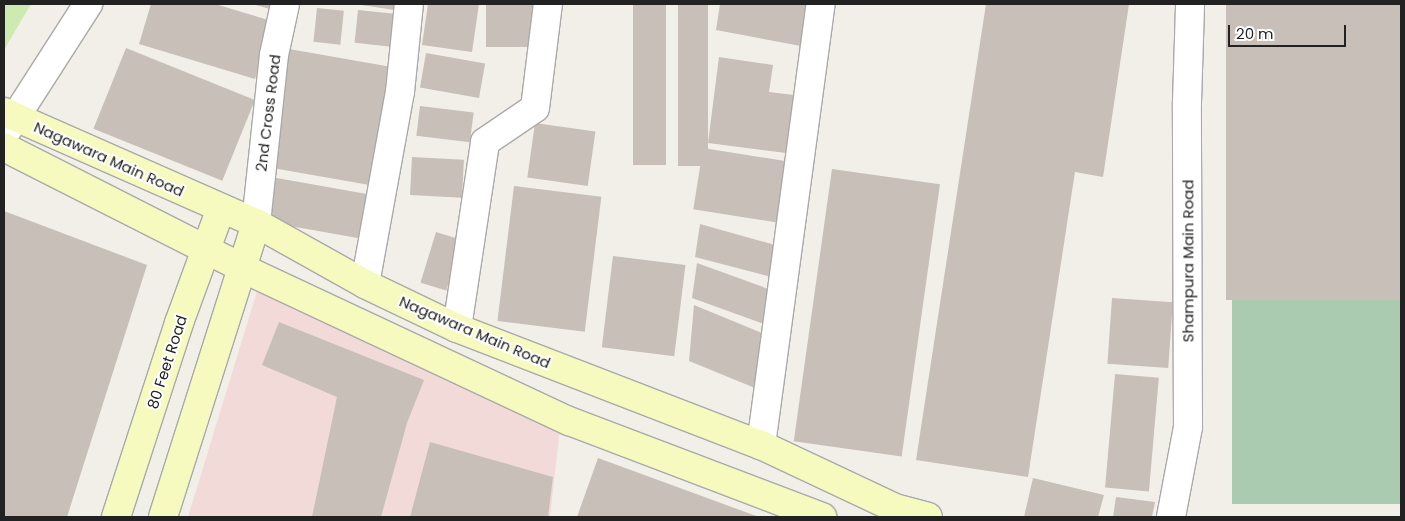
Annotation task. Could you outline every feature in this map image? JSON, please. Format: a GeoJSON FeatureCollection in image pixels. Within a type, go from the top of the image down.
{"type":"FeatureCollection","features":[{"type":"Feature","properties":{"kind":"main road","name":"Nagawara Main Road"},"geometry":{"type":"LineString","coordinates":[[8,122],[256,223],[365,284],[457,328],[761,445],[895,508],[928,517]]}},
{"type":"Feature","properties":{"kind":"main road"},"geometry":{"type":"LineString","coordinates":[[4,147],[204,250],[569,421],[822,517]]}},
{"type":"Feature","properties":{"kind":"main road","name":"80 Feet Road"},"geometry":{"type":"LineString","coordinates":[[116,517],[204,250],[221,208]]}},
{"type":"Feature","properties":{"kind":"main road"},"geometry":{"type":"LineString","coordinates":[[163,517],[256,223]]}},
{"type":"Feature","properties":{"kind":"street"},"geometry":{"type":"LineString","coordinates":[[8,122],[88,4]]}},
{"type":"Feature","properties":{"kind":"street","name":"2nd Cross Road"},"geometry":{"type":"LineString","coordinates":[[256,223],[274,55],[285,4]]}},
{"type":"Feature","properties":{"kind":"street"},"geometry":{"type":"LineString","coordinates":[[365,284],[400,92],[409,4]]}},
{"type":"Feature","properties":{"kind":"street"},"geometry":{"type":"LineString","coordinates":[[457,328],[485,142],[535,108],[548,4]]}},
{"type":"Feature","properties":{"kind":"street"},"geometry":{"type":"LineString","coordinates":[[761,445],[821,4]]}},
{"type":"Feature","properties":{"kind":"street","name":"Shampura Main Road"},"geometry":{"type":"LineString","coordinates":[[1171,517],[1188,427],[1187,102],[1190,4]]}},
{"type":"Feature","properties":{"kind":"shaded area"},"geometry":{"type":"Polygon","coordinates":[[[258,288],[560,429],[550,517],[188,517],[258,288]]]}},
{"type":"Feature","properties":{"kind":"green space"},"geometry":{"type":"Polygon","coordinates":[[[4,4],[31,4],[4,50],[4,4]]]}},
{"type":"Feature","properties":{"kind":"green space"},"geometry":{"type":"Polygon","coordinates":[[[1232,294],[1401,294],[1401,504],[1232,504],[1232,294]]]}},
{"type":"Feature","properties":{"kind":"building"},"geometry":{"type":"Polygon","coordinates":[[[151,4],[215,4],[272,21],[255,79],[139,44],[151,4]]]}},
{"type":"Feature","properties":{"kind":"building"},"geometry":{"type":"Polygon","coordinates":[[[252,4],[271,4],[270,9],[252,4]]]}},
{"type":"Feature","properties":{"kind":"building"},"geometry":{"type":"Polygon","coordinates":[[[355,4],[402,4],[401,11],[355,4]]]}},
{"type":"Feature","properties":{"kind":"building"},"geometry":{"type":"Polygon","coordinates":[[[428,4],[479,4],[472,52],[422,45],[428,4]]]}},
{"type":"Feature","properties":{"kind":"building"},"geometry":{"type":"Polygon","coordinates":[[[486,4],[532,4],[532,47],[486,47],[486,4]]]}},
{"type":"Feature","properties":{"kind":"building"},"geometry":{"type":"Polygon","coordinates":[[[633,4],[666,4],[666,165],[633,165],[633,4]]]}},
{"type":"Feature","properties":{"kind":"building"},"geometry":{"type":"Polygon","coordinates":[[[678,4],[708,4],[708,166],[678,166],[678,4]]]}},
{"type":"Feature","properties":{"kind":"building"},"geometry":{"type":"Polygon","coordinates":[[[720,4],[809,4],[801,46],[716,30],[720,4]]]}},
{"type":"Feature","properties":{"kind":"building"},"geometry":{"type":"Polygon","coordinates":[[[986,4],[1129,4],[1103,177],[1075,172],[1028,477],[916,460],[986,4]]]}},
{"type":"Feature","properties":{"kind":"building"},"geometry":{"type":"Polygon","coordinates":[[[1226,4],[1401,4],[1401,300],[1226,300],[1226,4]]]}},
{"type":"Feature","properties":{"kind":"building"},"geometry":{"type":"Polygon","coordinates":[[[317,8],[344,11],[340,45],[313,42],[317,8]]]}},
{"type":"Feature","properties":{"kind":"building"},"geometry":{"type":"Polygon","coordinates":[[[358,10],[404,15],[400,48],[355,43],[358,10]]]}},
{"type":"Feature","properties":{"kind":"building"},"geometry":{"type":"Polygon","coordinates":[[[126,48],[255,100],[222,181],[93,129],[126,48]]]}},
{"type":"Feature","properties":{"kind":"building"},"geometry":{"type":"Polygon","coordinates":[[[289,49],[397,68],[376,186],[268,167],[289,49]]]}},
{"type":"Feature","properties":{"kind":"building"},"geometry":{"type":"Polygon","coordinates":[[[426,53],[485,63],[479,98],[420,87],[426,53]]]}},
{"type":"Feature","properties":{"kind":"building"},"geometry":{"type":"Polygon","coordinates":[[[719,57],[773,65],[769,92],[794,95],[786,153],[708,143],[719,57]]]}},
{"type":"Feature","properties":{"kind":"building"},"geometry":{"type":"Polygon","coordinates":[[[420,106],[474,113],[470,142],[416,136],[420,106]]]}},
{"type":"Feature","properties":{"kind":"building"},"geometry":{"type":"Polygon","coordinates":[[[535,123],[595,131],[588,186],[527,177],[535,123]]]}},
{"type":"Feature","properties":{"kind":"building"},"geometry":{"type":"Polygon","coordinates":[[[703,148],[788,161],[778,223],[693,209],[703,148]]]}},
{"type":"Feature","properties":{"kind":"building"},"geometry":{"type":"Polygon","coordinates":[[[412,157],[464,160],[462,198],[410,195],[412,157]]]}},
{"type":"Feature","properties":{"kind":"building"},"geometry":{"type":"Polygon","coordinates":[[[832,169],[940,184],[902,456],[794,441],[832,169]]]}},
{"type":"Feature","properties":{"kind":"building"},"geometry":{"type":"Polygon","coordinates":[[[271,177],[372,195],[365,239],[263,221],[271,177]]]}},
{"type":"Feature","properties":{"kind":"building"},"geometry":{"type":"Polygon","coordinates":[[[514,186],[601,197],[585,332],[497,321],[514,186]]]}},
{"type":"Feature","properties":{"kind":"building"},"geometry":{"type":"Polygon","coordinates":[[[4,211],[147,265],[67,517],[4,517],[4,211]]]}},
{"type":"Feature","properties":{"kind":"building"},"geometry":{"type":"Polygon","coordinates":[[[700,224],[775,245],[772,277],[695,257],[700,224]]]}},
{"type":"Feature","properties":{"kind":"building"},"geometry":{"type":"Polygon","coordinates":[[[436,232],[462,240],[446,291],[421,283],[436,232]]]}},
{"type":"Feature","properties":{"kind":"building"},"geometry":{"type":"Polygon","coordinates":[[[613,256],[685,265],[674,356],[602,347],[613,256]]]}},
{"type":"Feature","properties":{"kind":"building"},"geometry":{"type":"Polygon","coordinates":[[[697,263],[774,291],[767,325],[692,298],[697,263]]]}},
{"type":"Feature","properties":{"kind":"building"},"geometry":{"type":"Polygon","coordinates":[[[1112,298],[1173,302],[1168,368],[1107,364],[1112,298]]]}},
{"type":"Feature","properties":{"kind":"building"},"geometry":{"type":"Polygon","coordinates":[[[694,305],[762,333],[755,388],[689,361],[694,305]]]}},
{"type":"Feature","properties":{"kind":"building"},"geometry":{"type":"Polygon","coordinates":[[[279,322],[424,380],[407,423],[381,517],[312,517],[337,397],[262,365],[279,322]]]}},
{"type":"Feature","properties":{"kind":"building"},"geometry":{"type":"Polygon","coordinates":[[[1115,374],[1159,378],[1149,491],[1105,488],[1115,374]]]}},
{"type":"Feature","properties":{"kind":"building"},"geometry":{"type":"Polygon","coordinates":[[[430,442],[553,477],[548,517],[410,517],[430,442]]]}},
{"type":"Feature","properties":{"kind":"building"},"geometry":{"type":"Polygon","coordinates":[[[598,458],[759,517],[577,517],[598,458]]]}},
{"type":"Feature","properties":{"kind":"building"},"geometry":{"type":"Polygon","coordinates":[[[1033,478],[1104,495],[1098,517],[1024,517],[1033,478]]]}},
{"type":"Feature","properties":{"kind":"building"},"geometry":{"type":"Polygon","coordinates":[[[1116,497],[1155,502],[1152,517],[1113,517],[1116,497]]]}}]}
